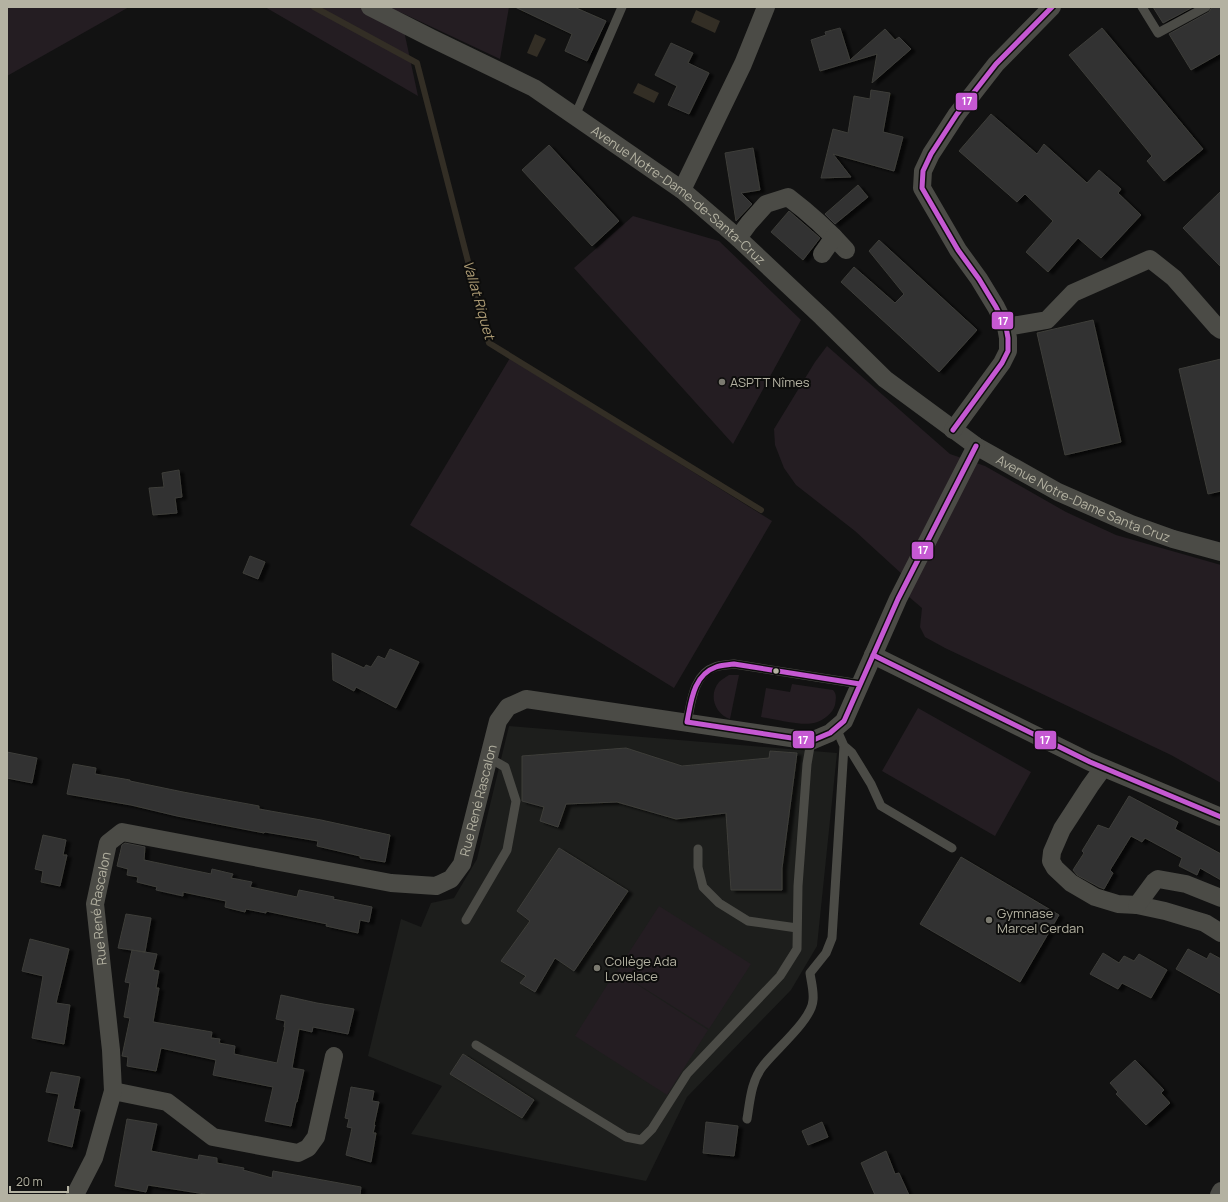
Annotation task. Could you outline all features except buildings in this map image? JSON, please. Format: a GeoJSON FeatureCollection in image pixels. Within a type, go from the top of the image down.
{"type":"FeatureCollection","features":[{"type":"Feature","properties":{"kind":"street"},"geometry":{"type":"LineString","coordinates":[[682,190],[743,64],[766,7]]}},
{"type":"Feature","properties":{"kind":"street"},"geometry":{"type":"LineString","coordinates":[[953,430],[1002,364],[1008,351],[1008,338],[1006,327],[996,307],[979,279],[958,250],[922,188],[923,171],[931,154],[957,114],[996,64],[1052,7]]}},
{"type":"Feature","properties":{"kind":"street","name":"Avenue Notre-Dame-de-Santa-Cruz"},"geometry":{"type":"LineString","coordinates":[[377,9],[534,88],[682,190],[738,238],[885,379],[953,430]]}},
{"type":"Feature","properties":{"kind":"street"},"geometry":{"type":"LineString","coordinates":[[738,238],[749,222],[766,204],[788,197],[806,210],[840,244],[822,254]]}},
{"type":"Feature","properties":{"kind":"street"},"geometry":{"type":"LineString","coordinates":[[1006,327],[1047,320],[1073,293],[1150,259],[1174,278],[1221,330]]}},
{"type":"Feature","properties":{"kind":"street","name":"Avenue Notre-Dame Santa Cruz"},"geometry":{"type":"LineString","coordinates":[[953,430],[976,446],[1058,492],[1131,524],[1173,539],[1221,552]]}},
{"type":"Feature","properties":{"kind":"street"},"geometry":{"type":"LineString","coordinates":[[811,741],[830,733],[844,721],[898,599],[976,446]]}},
{"type":"Feature","properties":{"kind":"street"},"geometry":{"type":"LineString","coordinates":[[873,655],[1103,768],[1221,817]]}},
{"type":"Feature","properties":{"kind":"street","name":"Rue René Rascalon"},"geometry":{"type":"LineString","coordinates":[[75,1195],[94,1158],[113,1092],[111,1050],[95,904],[108,843],[122,832],[391,883],[436,886],[451,879],[462,864],[498,721],[508,706],[526,699],[811,741]]}},
{"type":"Feature","properties":{"kind":"street"},"geometry":{"type":"LineString","coordinates":[[1103,768],[1062,829],[1052,852],[1051,861],[1055,868],[1071,883],[1095,897],[1118,904],[1137,905],[1165,911],[1204,923],[1221,932]]}},
{"type":"Feature","properties":{"kind":"street"},"geometry":{"type":"LineString","coordinates":[[1137,905],[1154,882],[1158,879],[1186,884],[1221,898]]}},
{"type":"Feature","properties":{"kind":"street"},"geometry":{"type":"LineString","coordinates":[[113,1092],[167,1102],[214,1137],[298,1154],[308,1148],[316,1137],[334,1056]]}},
{"type":"Feature","properties":{"kind":"street"},"geometry":{"type":"LineString","coordinates":[[1220,1195],[1221,1191]]}},
{"type":"Feature","properties":{"kind":"lane"},"geometry":{"type":"LineString","coordinates":[[575,116],[622,7]]}},
{"type":"Feature","properties":{"kind":"lane"},"geometry":{"type":"LineString","coordinates":[[1142,7],[1158,33],[1206,7]]}},
{"type":"Feature","properties":{"kind":"lane"},"geometry":{"type":"LineString","coordinates":[[687,722],[695,688],[702,674],[715,667],[734,664],[860,684]]}},
{"type":"Feature","properties":{"kind":"lane"},"geometry":{"type":"LineString","coordinates":[[747,1119],[752,1086],[762,1067],[788,1040],[807,1016],[813,1001],[810,973],[826,953],[832,938],[844,746],[836,728]]}},
{"type":"Feature","properties":{"kind":"lane"},"geometry":{"type":"LineString","coordinates":[[476,1045],[626,1136],[641,1140],[652,1129],[686,1074],[780,976],[797,949],[798,886],[807,764],[811,741]]}},
{"type":"Feature","properties":{"kind":"lane"},"geometry":{"type":"LineString","coordinates":[[844,746],[852,752],[871,784],[881,806],[952,848]]}},
{"type":"Feature","properties":{"kind":"lane"},"geometry":{"type":"LineString","coordinates":[[466,920],[508,850],[516,801],[505,767],[488,758]]}},
{"type":"Feature","properties":{"kind":"lane"},"geometry":{"type":"LineString","coordinates":[[698,849],[698,867],[703,887],[719,903],[748,921],[797,928]]}},
{"type":"Feature","properties":{"kind":"shaded area"},"geometry":{"type":"Polygon","coordinates":[[[7,7],[129,7],[7,76],[7,7]]]}},
{"type":"Feature","properties":{"kind":"shaded area"},"geometry":{"type":"Polygon","coordinates":[[[265,7],[509,7],[500,59],[400,12],[418,96],[265,7]]]}},
{"type":"Feature","properties":{"kind":"shaded area"},"geometry":{"type":"Polygon","coordinates":[[[696,10],[720,21],[715,33],[691,22],[696,10]]]}},
{"type":"Feature","properties":{"kind":"shaded area"},"geometry":{"type":"Polygon","coordinates":[[[535,34],[546,39],[537,57],[527,53],[535,34]]]}},
{"type":"Feature","properties":{"kind":"shaded area"},"geometry":{"type":"Polygon","coordinates":[[[638,83],[659,93],[654,103],[633,93],[638,83]]]}},
{"type":"Feature","properties":{"kind":"shaded area","name":"ASPTT Nîmes"},"geometry":{"type":"Polygon","coordinates":[[[633,216],[719,241],[801,320],[733,444],[574,268],[633,216]]]}},
{"type":"Feature","properties":{"kind":"shaded area"},"geometry":{"type":"Polygon","coordinates":[[[827,346],[950,454],[985,466],[1066,512],[1116,535],[1221,565],[1221,783],[1171,755],[945,648],[925,637],[920,627],[922,608],[908,596],[903,575],[855,531],[796,485],[784,468],[775,445],[774,429],[815,362],[827,346]]]}},
{"type":"Feature","properties":{"kind":"shaded area"},"geometry":{"type":"Polygon","coordinates":[[[510,358],[772,521],[674,688],[410,525],[510,358]]]}},
{"type":"Feature","properties":{"kind":"shaded area"},"geometry":{"type":"Polygon","coordinates":[[[729,675],[739,675],[730,719],[720,713],[715,704],[714,698],[714,693],[719,682],[729,675]]]}},
{"type":"Feature","properties":{"kind":"shaded area"},"geometry":{"type":"Polygon","coordinates":[[[792,684],[833,690],[836,699],[834,708],[821,720],[809,724],[761,717],[766,688],[790,692],[792,684]]]}},
{"type":"Feature","properties":{"kind":"shaded area"},"geometry":{"type":"Polygon","coordinates":[[[918,708],[1031,772],[995,836],[882,771],[918,708]]]}},
{"type":"Feature","properties":{"kind":"shaded area","name":"Collège Ada Lovelace"},"geometry":{"type":"Polygon","coordinates":[[[509,726],[837,753],[817,946],[791,990],[687,1097],[646,1181],[411,1134],[442,1086],[368,1056],[401,919],[421,927],[431,903],[454,898],[477,859],[509,726]]]}},
{"type":"Feature","properties":{"kind":"shaded area"},"geometry":{"type":"Polygon","coordinates":[[[659,906],[751,964],[709,1029],[617,971],[659,906]]]}},
{"type":"Feature","properties":{"kind":"shaded area"},"geometry":{"type":"Polygon","coordinates":[[[616,971],[708,1030],[667,1095],[575,1036],[616,971]]]}},
{"type":"Feature","properties":{"kind":"waterway","name":"Vallat Riquet"},"geometry":{"type":"LineString","coordinates":[[314,7],[417,63],[489,343],[761,510]]}},
{"type":"Feature","properties":{"kind":"transit line","name":"17"},"geometry":{"type":"LineString","coordinates":[[953,430],[1002,363],[1008,351],[1008,338],[1006,327],[996,307],[979,279],[958,250],[922,188],[923,171],[931,154],[957,114],[996,64],[1052,7]]}},
{"type":"Feature","properties":{"kind":"transit line","name":"17"},"geometry":{"type":"LineString","coordinates":[[687,722],[811,741],[830,733],[844,721],[898,599],[976,446]]}},
{"type":"Feature","properties":{"kind":"transit line","name":"17"},"geometry":{"type":"LineString","coordinates":[[873,655],[1090,762],[1221,817]]}},
{"type":"Feature","properties":{"kind":"transit line","name":"17"},"geometry":{"type":"LineString","coordinates":[[687,722],[694,690],[702,676],[708,671],[720,666],[734,664],[860,684]]}},
{"type":"Feature","properties":{"kind":"place","name":"ASPTT Nîmes"},"geometry":{"type":"Point","coordinates":[722,382]}},
{"type":"Feature","properties":{"kind":"place","name":"Gymnase Marcel Cerdan"},"geometry":{"type":"Point","coordinates":[989,920]}},
{"type":"Feature","properties":{"kind":"place","name":"Collège Ada Lovelace"},"geometry":{"type":"Point","coordinates":[597,968]}}]}
